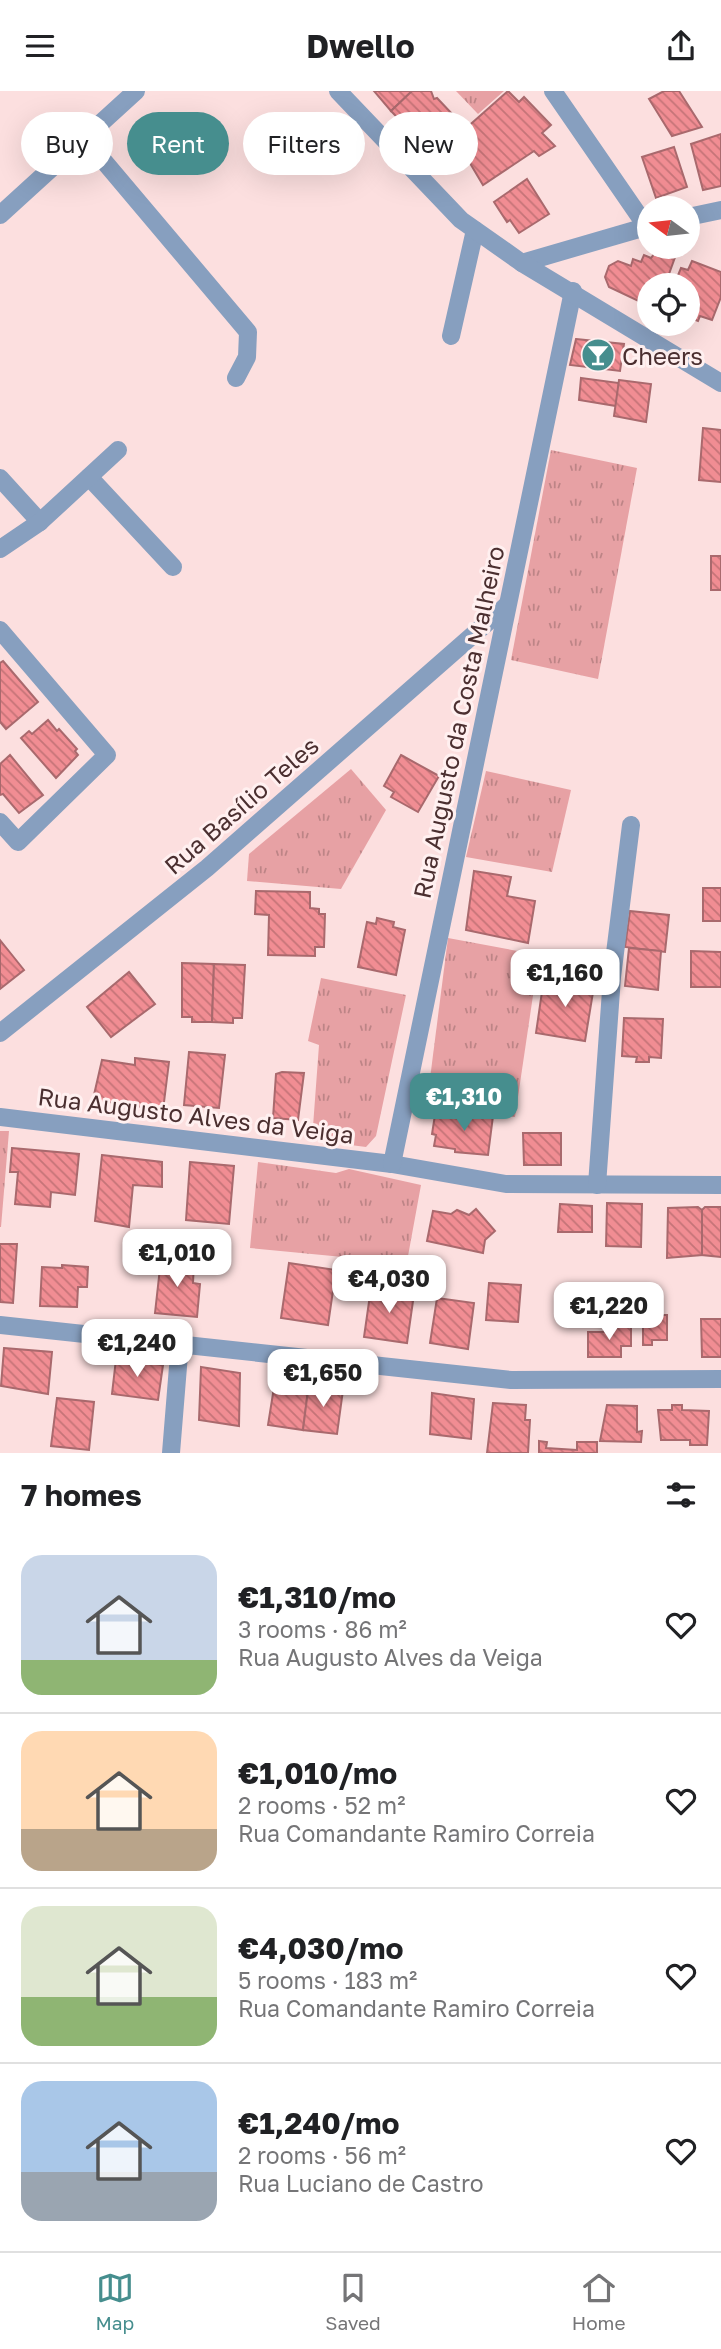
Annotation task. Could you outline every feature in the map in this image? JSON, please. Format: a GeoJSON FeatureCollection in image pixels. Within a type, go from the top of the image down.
{"type":"FeatureCollection","features":[{"type":"Feature","properties":{"kind":"street"},"geometry":{"type":"LineString","coordinates":[[113,114],[136,91]]}},
{"type":"Feature","properties":{"kind":"street"},"geometry":{"type":"LineString","coordinates":[[338,91],[461,220],[522,263],[573,291],[721,383]]}},
{"type":"Feature","properties":{"kind":"street"},"geometry":{"type":"LineString","coordinates":[[553,91],[637,210]]}},
{"type":"Feature","properties":{"kind":"street"},"geometry":{"type":"LineString","coordinates":[[113,172],[247,332],[247,357],[236,378]]}},
{"type":"Feature","properties":{"kind":"street"},"geometry":{"type":"LineString","coordinates":[[0,215],[46,175]]}},
{"type":"Feature","properties":{"kind":"street"},"geometry":{"type":"LineString","coordinates":[[700,214],[721,210]]}},
{"type":"Feature","properties":{"kind":"street"},"geometry":{"type":"LineString","coordinates":[[522,263],[637,229]]}},
{"type":"Feature","properties":{"kind":"street"},"geometry":{"type":"LineString","coordinates":[[451,336],[475,230]]}},
{"type":"Feature","properties":{"kind":"street","name":"Rua Augusto da Costa Malheiro"},"geometry":{"type":"LineString","coordinates":[[392,1164],[573,291]]}},
{"type":"Feature","properties":{"kind":"street"},"geometry":{"type":"LineString","coordinates":[[0,549],[40,521],[118,450]]}},
{"type":"Feature","properties":{"kind":"street"},"geometry":{"type":"LineString","coordinates":[[89,477],[173,567]]}},
{"type":"Feature","properties":{"kind":"street"},"geometry":{"type":"LineString","coordinates":[[0,478],[40,521]]}},
{"type":"Feature","properties":{"kind":"street","name":"Rua Basílio Teles"},"geometry":{"type":"LineString","coordinates":[[0,1033],[208,868],[506,606]]}},
{"type":"Feature","properties":{"kind":"street"},"geometry":{"type":"LineString","coordinates":[[0,630],[107,755],[18,842],[0,822]]}},
{"type":"Feature","properties":{"kind":"street"},"geometry":{"type":"LineString","coordinates":[[597,1185],[612,977],[631,825]]}},
{"type":"Feature","properties":{"kind":"street","name":"Rua Augusto Alves da Veiga"},"geometry":{"type":"LineString","coordinates":[[0,1117],[392,1164],[506,1184],[721,1185]]}},
{"type":"Feature","properties":{"kind":"street"},"geometry":{"type":"LineString","coordinates":[[0,1325],[180,1342],[511,1380],[721,1379]]}},
{"type":"Feature","properties":{"kind":"street"},"geometry":{"type":"LineString","coordinates":[[172,1453],[180,1342]]}},
{"type":"Feature","properties":{"kind":"green space"},"geometry":{"type":"Polygon","coordinates":[[[456,91],[504,91],[478,114],[456,91]]]}},
{"type":"Feature","properties":{"kind":"green space"},"geometry":{"type":"Polygon","coordinates":[[[551,450],[637,468],[598,679],[511,660],[551,450]]]}},
{"type":"Feature","properties":{"kind":"green space"},"geometry":{"type":"Polygon","coordinates":[[[351,769],[386,810],[341,889],[247,881],[249,854],[351,769]]]}},
{"type":"Feature","properties":{"kind":"green space"},"geometry":{"type":"Polygon","coordinates":[[[486,771],[571,790],[552,872],[466,857],[486,771]]]}},
{"type":"Feature","properties":{"kind":"green space"},"geometry":{"type":"Polygon","coordinates":[[[448,938],[539,955],[515,1117],[427,1102],[448,938]]]}},
{"type":"Feature","properties":{"kind":"green space"},"geometry":{"type":"Polygon","coordinates":[[[321,978],[406,995],[376,1136],[366,1147],[312,1140],[319,1045],[308,1041],[321,978]]]}},
{"type":"Feature","properties":{"kind":"green space"},"geometry":{"type":"Polygon","coordinates":[[[0,1131],[9,1131],[1,1227],[0,1227],[0,1131]]]}},
{"type":"Feature","properties":{"kind":"green space"},"geometry":{"type":"Polygon","coordinates":[[[258,1162],[336,1173],[349,1169],[421,1185],[406,1267],[385,1261],[250,1248],[258,1162]]]}},
{"type":"Feature","properties":{"kind":"building"},"geometry":{"type":"Polygon","coordinates":[[[374,91],[412,91],[391,111],[374,91]]]}},
{"type":"Feature","properties":{"kind":"building"},"geometry":{"type":"Polygon","coordinates":[[[412,91],[431,91],[434,99],[437,98],[450,112],[392,112],[412,91]]]}},
{"type":"Feature","properties":{"kind":"building"},"geometry":{"type":"Polygon","coordinates":[[[508,91],[519,102],[524,97],[551,125],[542,133],[555,146],[539,156],[534,151],[483,185],[477,175],[478,118],[508,91]]]}},
{"type":"Feature","properties":{"kind":"building"},"geometry":{"type":"Polygon","coordinates":[[[664,91],[679,91],[702,127],[672,136],[649,99],[664,91]]]}},
{"type":"Feature","properties":{"kind":"building"},"geometry":{"type":"Polygon","coordinates":[[[721,134],[721,186],[703,190],[691,144],[721,134]]]}},
{"type":"Feature","properties":{"kind":"building"},"geometry":{"type":"Polygon","coordinates":[[[674,147],[687,187],[655,196],[642,157],[674,147]]]}},
{"type":"Feature","properties":{"kind":"building"},"geometry":{"type":"Polygon","coordinates":[[[527,179],[549,214],[519,233],[510,220],[507,222],[494,202],[527,179]]]}},
{"type":"Feature","properties":{"kind":"building"},"geometry":{"type":"Polygon","coordinates":[[[633,259],[641,262],[642,259],[674,259],[669,273],[637,273],[637,300],[609,287],[605,277],[609,266],[618,261],[631,266],[633,259]]]}},
{"type":"Feature","properties":{"kind":"building"},"geometry":{"type":"Polygon","coordinates":[[[692,261],[721,272],[721,297],[712,320],[700,316],[700,273],[679,273],[681,268],[688,270],[692,261]]]}},
{"type":"Feature","properties":{"kind":"building","name":"Cheers"},"geometry":{"type":"Polygon","coordinates":[[[576,339],[624,344],[620,371],[570,365],[576,339]]]}},
{"type":"Feature","properties":{"kind":"building"},"geometry":{"type":"Polygon","coordinates":[[[581,378],[619,383],[616,406],[579,400],[581,378]]]}},
{"type":"Feature","properties":{"kind":"building"},"geometry":{"type":"Polygon","coordinates":[[[619,380],[651,384],[646,422],[614,416],[619,380]]]}},
{"type":"Feature","properties":{"kind":"building"},"geometry":{"type":"Polygon","coordinates":[[[703,428],[721,430],[721,482],[699,480],[703,428]]]}},
{"type":"Feature","properties":{"kind":"building"},"geometry":{"type":"Polygon","coordinates":[[[711,556],[721,556],[721,590],[711,590],[711,556]]]}},
{"type":"Feature","properties":{"kind":"building"},"geometry":{"type":"Polygon","coordinates":[[[3,661],[38,702],[6,729],[0,722],[0,663],[3,661]]]}},
{"type":"Feature","properties":{"kind":"building"},"geometry":{"type":"Polygon","coordinates":[[[48,720],[77,749],[75,751],[78,755],[56,778],[21,738],[29,731],[32,734],[48,720]]]}},
{"type":"Feature","properties":{"kind":"building"},"geometry":{"type":"Polygon","coordinates":[[[10,755],[43,795],[19,813],[3,794],[0,795],[0,764],[10,755]]]}},
{"type":"Feature","properties":{"kind":"building"},"geometry":{"type":"Polygon","coordinates":[[[401,755],[439,776],[418,812],[391,797],[394,792],[384,786],[401,755]]]}},
{"type":"Feature","properties":{"kind":"building"},"geometry":{"type":"Polygon","coordinates":[[[474,871],[511,877],[507,896],[535,901],[528,943],[466,930],[474,871]]]}},
{"type":"Feature","properties":{"kind":"building"},"geometry":{"type":"Polygon","coordinates":[[[703,888],[721,888],[721,921],[703,921],[703,888]]]}},
{"type":"Feature","properties":{"kind":"building"},"geometry":{"type":"Polygon","coordinates":[[[256,891],[310,892],[310,908],[319,909],[319,914],[325,914],[324,947],[315,947],[315,956],[268,955],[269,915],[255,914],[256,891]]]}},
{"type":"Feature","properties":{"kind":"building"},"geometry":{"type":"Polygon","coordinates":[[[630,911],[669,915],[665,952],[625,947],[630,911]]]}},
{"type":"Feature","properties":{"kind":"building"},"geometry":{"type":"Polygon","coordinates":[[[377,918],[394,922],[393,927],[405,930],[396,975],[358,967],[367,922],[376,924],[377,918]]]}},
{"type":"Feature","properties":{"kind":"building"},"geometry":{"type":"Polygon","coordinates":[[[0,940],[24,970],[0,989],[0,940]]]}},
{"type":"Feature","properties":{"kind":"building"},"geometry":{"type":"Polygon","coordinates":[[[629,948],[661,951],[658,990],[625,986],[629,948]]]}},
{"type":"Feature","properties":{"kind":"building"},"geometry":{"type":"Polygon","coordinates":[[[691,951],[721,952],[721,987],[691,987],[691,951]]]}},
{"type":"Feature","properties":{"kind":"building"},"geometry":{"type":"Polygon","coordinates":[[[182,963],[214,964],[212,1022],[192,1022],[192,1017],[182,1017],[182,963]]]}},
{"type":"Feature","properties":{"kind":"building"},"geometry":{"type":"Polygon","coordinates":[[[214,964],[245,965],[242,1018],[233,1018],[233,1023],[212,1022],[214,964]]]}},
{"type":"Feature","properties":{"kind":"building"},"geometry":{"type":"Polygon","coordinates":[[[129,972],[155,1004],[111,1037],[87,1007],[129,972]]]}},
{"type":"Feature","properties":{"kind":"building"},"geometry":{"type":"Polygon","coordinates":[[[544,978],[594,986],[585,1041],[536,1033],[544,978]]]}},
{"type":"Feature","properties":{"kind":"building"},"geometry":{"type":"Polygon","coordinates":[[[624,1018],[663,1019],[661,1058],[649,1057],[649,1062],[636,1062],[637,1057],[622,1056],[624,1018]]]}},
{"type":"Feature","properties":{"kind":"building"},"geometry":{"type":"Polygon","coordinates":[[[189,1052],[225,1055],[219,1108],[184,1105],[189,1052]]]}},
{"type":"Feature","properties":{"kind":"building"},"geometry":{"type":"Polygon","coordinates":[[[135,1058],[169,1062],[163,1110],[109,1102],[107,1110],[91,1108],[102,1060],[135,1065],[135,1058]]]}},
{"type":"Feature","properties":{"kind":"building"},"geometry":{"type":"Polygon","coordinates":[[[304,1073],[298,1120],[273,1118],[276,1074],[304,1073]]]}},
{"type":"Feature","properties":{"kind":"building"},"geometry":{"type":"Polygon","coordinates":[[[462,1111],[493,1116],[488,1155],[455,1152],[455,1149],[434,1146],[436,1135],[432,1134],[435,1115],[461,1119],[462,1111]]]}},
{"type":"Feature","properties":{"kind":"building"},"geometry":{"type":"Polygon","coordinates":[[[523,1133],[561,1133],[561,1165],[524,1165],[523,1133]]]}},
{"type":"Feature","properties":{"kind":"building"},"geometry":{"type":"Polygon","coordinates":[[[12,1148],[79,1154],[75,1195],[51,1192],[50,1207],[15,1204],[18,1172],[10,1172],[12,1148]]]}},
{"type":"Feature","properties":{"kind":"building"},"geometry":{"type":"Polygon","coordinates":[[[102,1155],[162,1162],[162,1187],[133,1185],[129,1227],[95,1221],[102,1155]]]}},
{"type":"Feature","properties":{"kind":"building"},"geometry":{"type":"Polygon","coordinates":[[[190,1162],[234,1166],[229,1224],[186,1220],[190,1162]]]}},
{"type":"Feature","properties":{"kind":"building"},"geometry":{"type":"Polygon","coordinates":[[[607,1203],[642,1204],[641,1247],[606,1246],[607,1203]]]}},
{"type":"Feature","properties":{"kind":"building"},"geometry":{"type":"Polygon","coordinates":[[[560,1204],[592,1206],[592,1232],[558,1232],[560,1204]]]}},
{"type":"Feature","properties":{"kind":"building"},"geometry":{"type":"Polygon","coordinates":[[[698,1207],[702,1210],[702,1255],[667,1258],[668,1208],[698,1207]]]}},
{"type":"Feature","properties":{"kind":"building"},"geometry":{"type":"Polygon","coordinates":[[[705,1207],[721,1207],[721,1257],[702,1255],[702,1210],[705,1207]]]}},
{"type":"Feature","properties":{"kind":"building"},"geometry":{"type":"Polygon","coordinates":[[[476,1209],[495,1231],[485,1240],[483,1253],[427,1241],[433,1211],[451,1214],[457,1210],[469,1215],[476,1209]]]}},
{"type":"Feature","properties":{"kind":"building"},"geometry":{"type":"Polygon","coordinates":[[[0,1244],[17,1244],[13,1303],[0,1302],[0,1244]]]}},
{"type":"Feature","properties":{"kind":"building"},"geometry":{"type":"Polygon","coordinates":[[[161,1259],[194,1262],[193,1283],[200,1284],[197,1317],[155,1313],[161,1259]]]}},
{"type":"Feature","properties":{"kind":"building"},"geometry":{"type":"Polygon","coordinates":[[[289,1263],[336,1270],[328,1325],[281,1318],[289,1263]]]}},
{"type":"Feature","properties":{"kind":"building"},"geometry":{"type":"Polygon","coordinates":[[[62,1265],[88,1267],[87,1287],[78,1287],[77,1307],[40,1306],[42,1267],[62,1268],[62,1265]]]}},
{"type":"Feature","properties":{"kind":"building"},"geometry":{"type":"Polygon","coordinates":[[[489,1283],[521,1285],[518,1322],[486,1320],[489,1283]]]}},
{"type":"Feature","properties":{"kind":"building"},"geometry":{"type":"Polygon","coordinates":[[[371,1288],[414,1294],[407,1343],[364,1337],[371,1288]]]}},
{"type":"Feature","properties":{"kind":"building"},"geometry":{"type":"Polygon","coordinates":[[[437,1298],[474,1303],[468,1349],[430,1343],[437,1298]]]}},
{"type":"Feature","properties":{"kind":"building"},"geometry":{"type":"Polygon","coordinates":[[[643,1315],[667,1315],[667,1340],[652,1340],[652,1345],[643,1345],[643,1315]]]}},
{"type":"Feature","properties":{"kind":"building"},"geometry":{"type":"Polygon","coordinates":[[[701,1319],[721,1319],[721,1357],[702,1357],[701,1319]]]}},
{"type":"Feature","properties":{"kind":"building"},"geometry":{"type":"Polygon","coordinates":[[[605,1326],[631,1326],[631,1346],[621,1346],[621,1357],[588,1357],[588,1332],[604,1332],[605,1326]]]}},
{"type":"Feature","properties":{"kind":"building"},"geometry":{"type":"Polygon","coordinates":[[[4,1348],[52,1352],[48,1394],[1,1386],[4,1348]]]}},
{"type":"Feature","properties":{"kind":"building"},"geometry":{"type":"Polygon","coordinates":[[[116,1359],[163,1365],[158,1400],[112,1394],[116,1359]]]}},
{"type":"Feature","properties":{"kind":"building"},"geometry":{"type":"Polygon","coordinates":[[[201,1367],[240,1373],[239,1426],[199,1420],[201,1367]]]}},
{"type":"Feature","properties":{"kind":"building"},"geometry":{"type":"Polygon","coordinates":[[[275,1381],[309,1382],[303,1430],[268,1425],[275,1381]]]}},
{"type":"Feature","properties":{"kind":"building"},"geometry":{"type":"Polygon","coordinates":[[[309,1382],[316,1383],[315,1386],[343,1390],[337,1434],[303,1430],[309,1382]]]}},
{"type":"Feature","properties":{"kind":"building"},"geometry":{"type":"Polygon","coordinates":[[[432,1393],[474,1399],[471,1439],[430,1434],[432,1393]]]}},
{"type":"Feature","properties":{"kind":"building"},"geometry":{"type":"Polygon","coordinates":[[[57,1398],[94,1402],[89,1450],[51,1446],[57,1398]]]}},
{"type":"Feature","properties":{"kind":"building"},"geometry":{"type":"Polygon","coordinates":[[[493,1403],[526,1405],[525,1420],[530,1420],[528,1453],[487,1453],[493,1403]]]}},
{"type":"Feature","properties":{"kind":"building"},"geometry":{"type":"Polygon","coordinates":[[[607,1405],[637,1406],[637,1432],[642,1431],[641,1442],[600,1441],[607,1405]]]}},
{"type":"Feature","properties":{"kind":"building"},"geometry":{"type":"Polygon","coordinates":[[[672,1405],[682,1405],[682,1410],[709,1411],[707,1445],[690,1445],[690,1440],[661,1440],[658,1410],[672,1410],[672,1405]]]}},
{"type":"Feature","properties":{"kind":"building"},"geometry":{"type":"Polygon","coordinates":[[[539,1441],[547,1442],[546,1448],[577,1450],[577,1442],[597,1442],[597,1453],[539,1453],[539,1441]]]}},
{"type":"Feature","properties":{"kind":"place","name":"Cheers"},"geometry":{"type":"Point","coordinates":[598,355]}}]}
